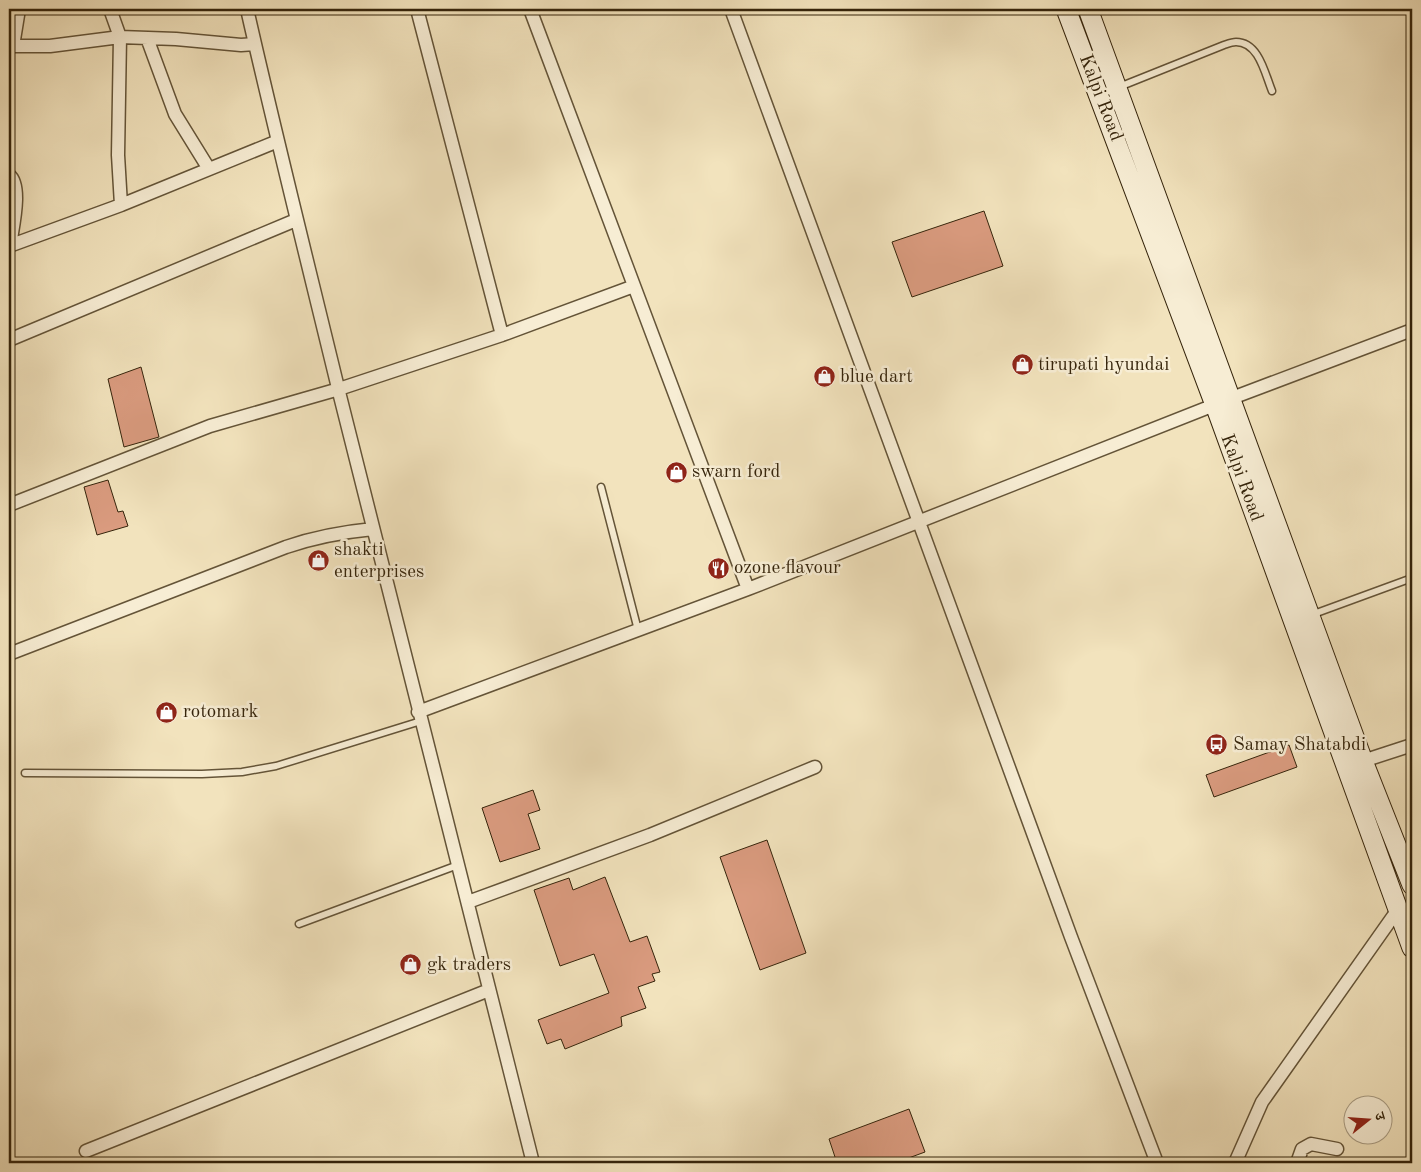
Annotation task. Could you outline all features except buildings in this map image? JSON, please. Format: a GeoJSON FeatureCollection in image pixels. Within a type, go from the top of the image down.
{"type":"FeatureCollection","features":[{"type":"Feature","properties":{"kind":"main road","name":"Kalpi Road"},"geometry":{"type":"LineString","coordinates":[[1066,9],[1098,95],[1310,616],[1363,760],[1411,880]]}},
{"type":"Feature","properties":{"kind":"main road","name":"Kalpi Road"},"geometry":{"type":"LineString","coordinates":[[1088,9],[1117,88],[1223,402],[1412,948]]}},
{"type":"Feature","properties":{"kind":"street"},"geometry":{"type":"LineString","coordinates":[[19,9],[11,46],[50,46],[120,37],[176,39],[241,45],[255,44]]}},
{"type":"Feature","properties":{"kind":"street"},"geometry":{"type":"LineString","coordinates":[[110,9],[120,37],[118,155],[121,204]]}},
{"type":"Feature","properties":{"kind":"street"},"geometry":{"type":"LineString","coordinates":[[247,9],[296,220],[419,717],[468,902],[533,1163]]}},
{"type":"Feature","properties":{"kind":"street"},"geometry":{"type":"LineString","coordinates":[[417,9],[502,335]]}},
{"type":"Feature","properties":{"kind":"street"},"geometry":{"type":"LineString","coordinates":[[530,9],[748,590]]}},
{"type":"Feature","properties":{"kind":"street"},"geometry":{"type":"LineString","coordinates":[[731,9],[1074,946],[1157,1163]]}},
{"type":"Feature","properties":{"kind":"street"},"geometry":{"type":"LineString","coordinates":[[147,38],[175,114],[209,169]]}},
{"type":"Feature","properties":{"kind":"street"},"geometry":{"type":"LineString","coordinates":[[9,175],[15,183],[16,194],[10,246],[278,141]]}},
{"type":"Feature","properties":{"kind":"street"},"geometry":{"type":"LineString","coordinates":[[9,340],[296,220]]}},
{"type":"Feature","properties":{"kind":"street"},"geometry":{"type":"LineString","coordinates":[[9,505],[210,426],[339,389],[502,335],[634,286]]}},
{"type":"Feature","properties":{"kind":"street"},"geometry":{"type":"LineString","coordinates":[[419,717],[638,630],[748,590],[1223,402],[1412,330]]}},
{"type":"Feature","properties":{"kind":"street"},"geometry":{"type":"LineString","coordinates":[[9,654],[286,547],[341,532],[373,529]]}},
{"type":"Feature","properties":{"kind":"street"},"geometry":{"type":"LineString","coordinates":[[1363,760],[1412,745]]}},
{"type":"Feature","properties":{"kind":"street"},"geometry":{"type":"LineString","coordinates":[[468,902],[650,835],[816,767]]}},
{"type":"Feature","properties":{"kind":"street"},"geometry":{"type":"LineString","coordinates":[[1235,1163],[1262,1102],[1399,908]]}},
{"type":"Feature","properties":{"kind":"street"},"geometry":{"type":"LineString","coordinates":[[86,1151],[489,990]]}},
{"type":"Feature","properties":{"kind":"street"},"geometry":{"type":"LineString","coordinates":[[1297,1163],[1302,1149],[1310,1144],[1337,1149]]}},
{"type":"Feature","properties":{"kind":"lane"},"geometry":{"type":"LineString","coordinates":[[1098,95],[1224,45],[1236,42],[1246,44],[1256,53],[1272,91]]}},
{"type":"Feature","properties":{"kind":"lane"},"geometry":{"type":"LineString","coordinates":[[601,487],[638,630]]}},
{"type":"Feature","properties":{"kind":"lane"},"geometry":{"type":"LineString","coordinates":[[1310,616],[1412,578]]}},
{"type":"Feature","properties":{"kind":"lane"},"geometry":{"type":"LineString","coordinates":[[25,773],[202,774],[242,772],[276,766],[419,717]]}},
{"type":"Feature","properties":{"kind":"lane"},"geometry":{"type":"LineString","coordinates":[[299,924],[458,865]]}},
{"type":"Feature","properties":{"kind":"place","name":"tirupati hyundai"},"geometry":{"type":"Point","coordinates":[1022,365]}},
{"type":"Feature","properties":{"kind":"place","name":"blue dart"},"geometry":{"type":"Point","coordinates":[824,377]}},
{"type":"Feature","properties":{"kind":"place","name":"swarn ford"},"geometry":{"type":"Point","coordinates":[676,472]}},
{"type":"Feature","properties":{"kind":"place","name":"shakti enterprises"},"geometry":{"type":"Point","coordinates":[318,561]}},
{"type":"Feature","properties":{"kind":"place","name":"ozone flavour"},"geometry":{"type":"Point","coordinates":[718,568]}},
{"type":"Feature","properties":{"kind":"place","name":"rotomark"},"geometry":{"type":"Point","coordinates":[167,712]}},
{"type":"Feature","properties":{"kind":"place","name":"Samay Shatabdi"},"geometry":{"type":"Point","coordinates":[1217,745]}},
{"type":"Feature","properties":{"kind":"place","name":"gk traders"},"geometry":{"type":"Point","coordinates":[411,965]}}]}
